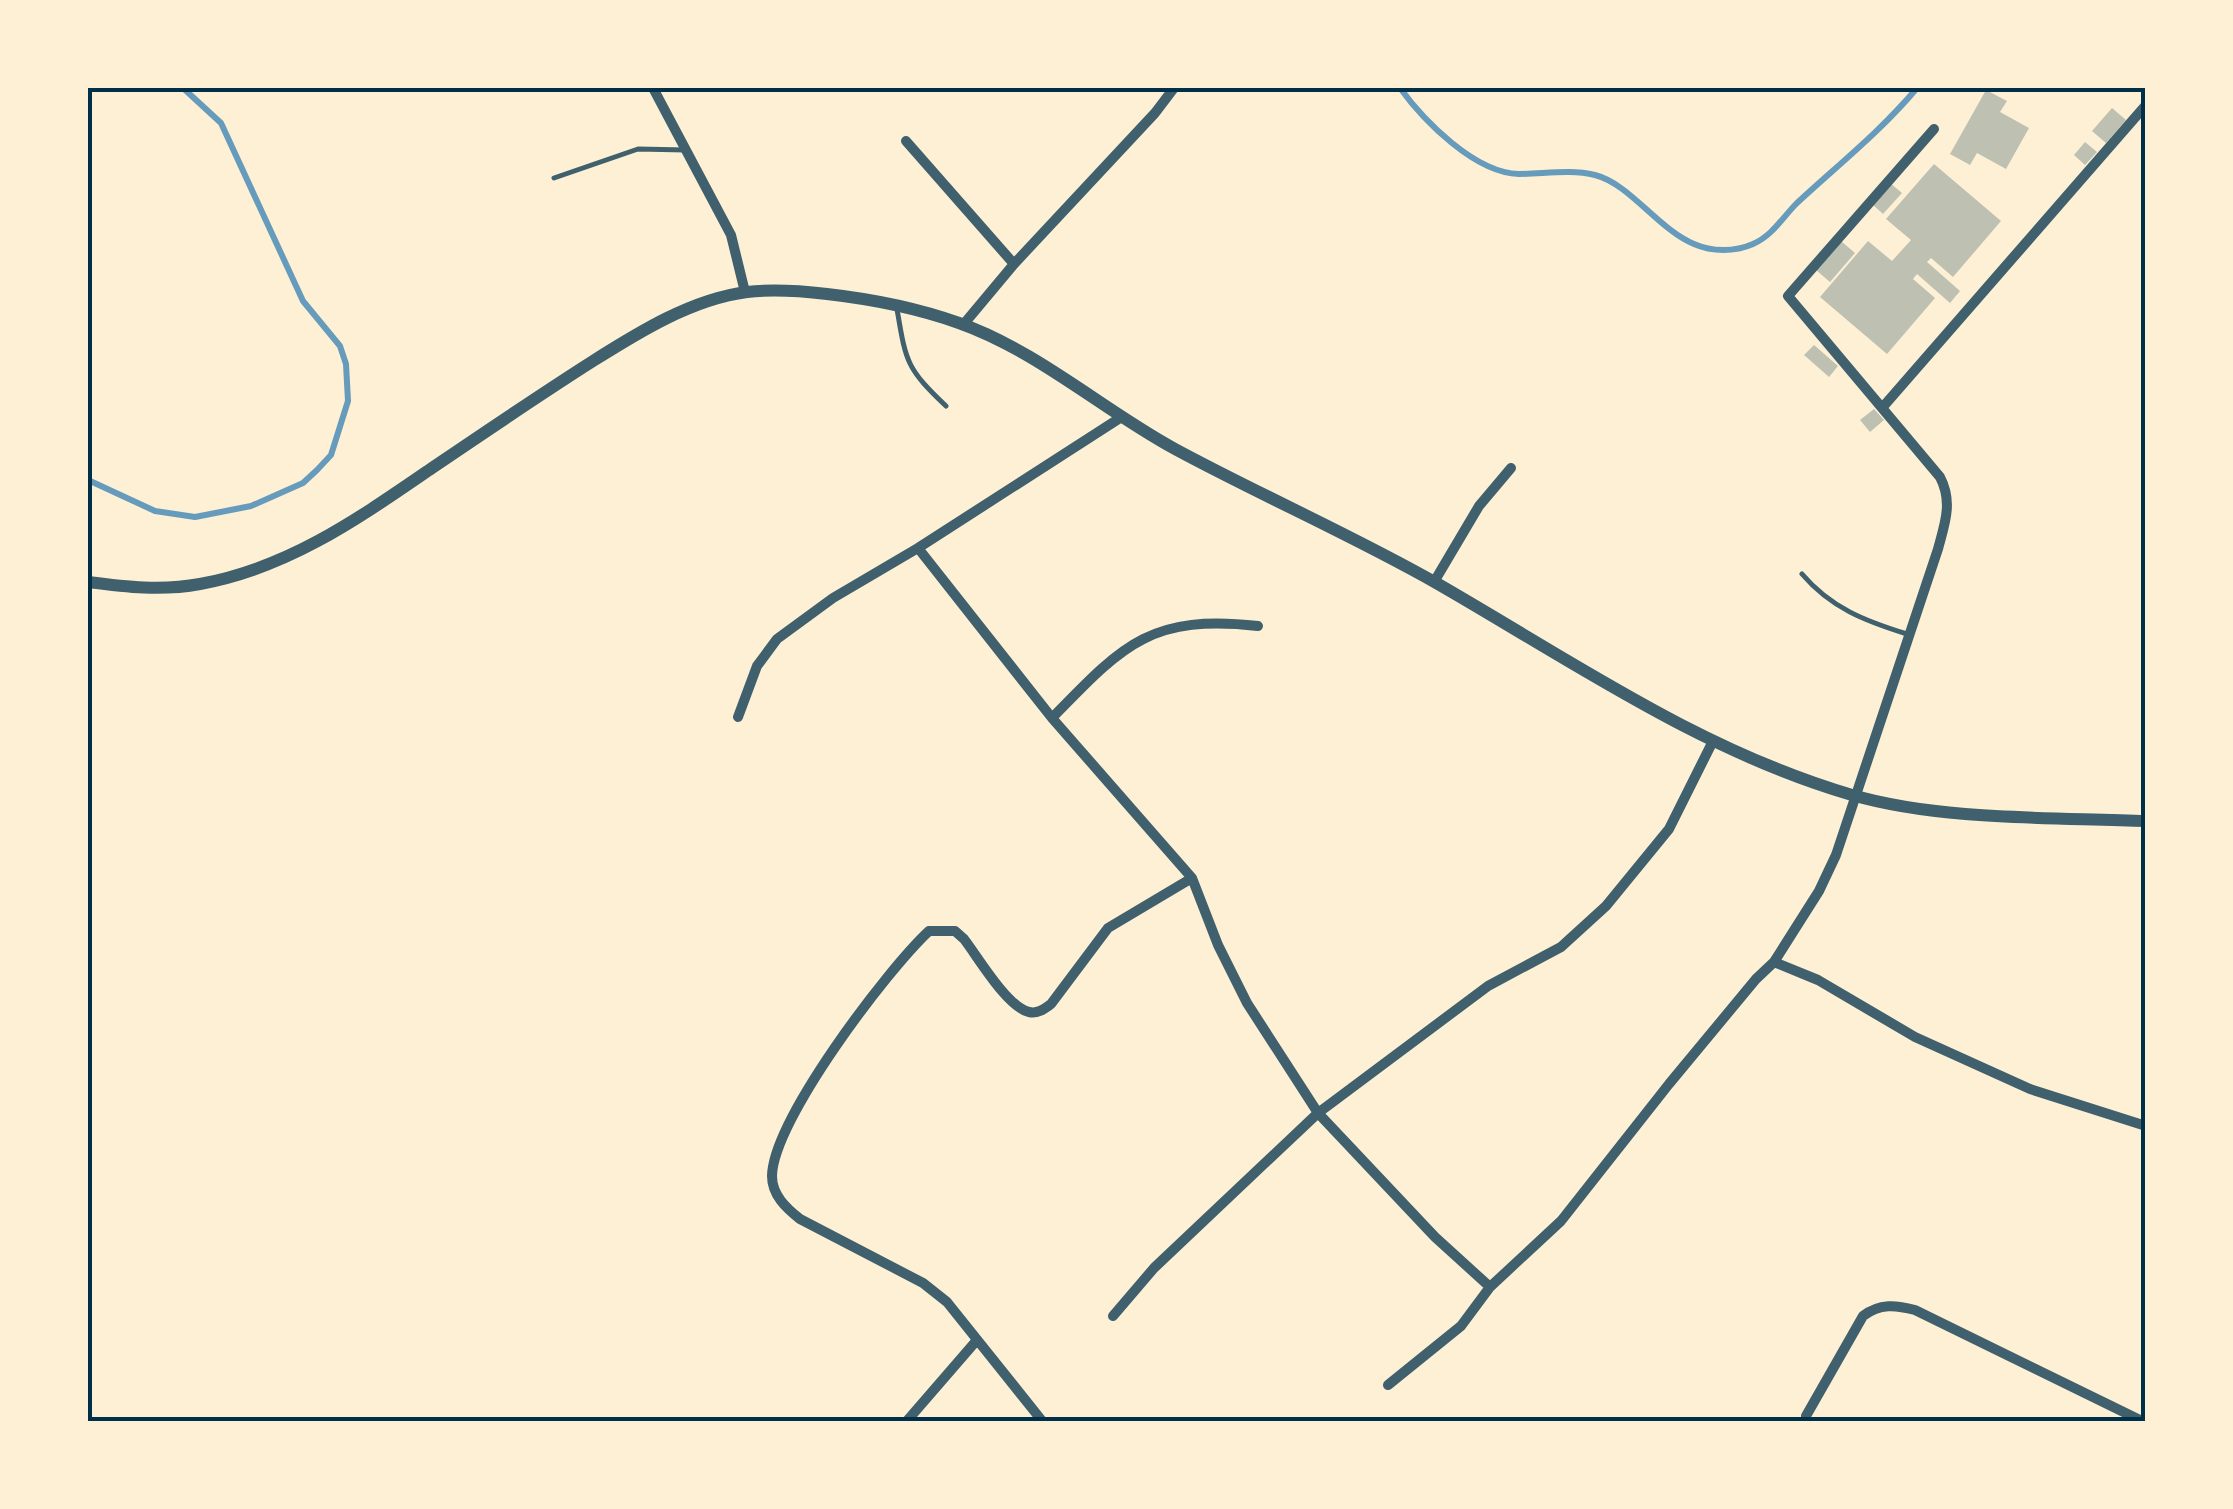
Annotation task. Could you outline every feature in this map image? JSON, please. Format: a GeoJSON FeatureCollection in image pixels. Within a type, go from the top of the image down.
{"type":"FeatureCollection","features":[{"type":"Feature","properties":{"kind":"street"},"geometry":{"type":"LineString","coordinates":[[654,88],[731,235],[746,292]]}},
{"type":"Feature","properties":{"kind":"street"},"geometry":{"type":"LineString","coordinates":[[963,324],[1174,88]]}},
{"type":"Feature","properties":{"kind":"street"},"geometry":{"type":"LineString","coordinates":[[1882,408],[2146,104]]}},
{"type":"Feature","properties":{"kind":"street"},"geometry":{"type":"LineString","coordinates":[[1388,1386],[1460,1326],[1490,1288],[1561,1221],[1681,1069],[1774,962],[1819,891],[1857,796],[1910,635],[1938,549],[1948,497],[1940,477],[1788,296],[1934,129]]}},
{"type":"Feature","properties":{"kind":"street"},"geometry":{"type":"LineString","coordinates":[[906,142],[1014,264]]}},
{"type":"Feature","properties":{"kind":"street"},"geometry":{"type":"LineString","coordinates":[[88,582],[148,589],[195,586],[294,555],[331,537],[619,345],[704,304],[746,292],[819,293],[897,306],[963,324],[1046,368],[1120,418],[1241,485],[1434,582],[1644,706],[1794,775],[1857,796],[1978,814],[2146,821]]}},
{"type":"Feature","properties":{"kind":"street"},"geometry":{"type":"LineString","coordinates":[[738,717],[758,666],[777,639],[833,598],[1120,418]]}},
{"type":"Feature","properties":{"kind":"street"},"geometry":{"type":"LineString","coordinates":[[1434,582],[1480,506],[1512,468]]}},
{"type":"Feature","properties":{"kind":"street"},"geometry":{"type":"LineString","coordinates":[[918,548],[1052,718],[1192,878],[1218,945],[1247,1003],[1318,1113],[1435,1237],[1490,1288]]}},
{"type":"Feature","properties":{"kind":"street"},"geometry":{"type":"LineString","coordinates":[[1052,718],[1136,640],[1173,626],[1218,622],[1258,626]]}},
{"type":"Feature","properties":{"kind":"street"},"geometry":{"type":"LineString","coordinates":[[1113,1316],[1154,1268],[1318,1113],[1488,986],[1561,947],[1606,906],[1669,829],[1713,741]]}},
{"type":"Feature","properties":{"kind":"street"},"geometry":{"type":"LineString","coordinates":[[1043,1422],[946,1302],[924,1283],[800,1220],[788,1209],[776,1195],[772,1179],[780,1144],[822,1062],[929,931],[955,932],[1013,1004],[1030,1013],[1040,1012],[1051,1004],[1108,928],[1192,878]]}},
{"type":"Feature","properties":{"kind":"street"},"geometry":{"type":"LineString","coordinates":[[1774,962],[1818,980],[1914,1037],[2030,1089],[2146,1126]]}},
{"type":"Feature","properties":{"kind":"street"},"geometry":{"type":"LineString","coordinates":[[1806,1416],[1864,1316],[1873,1308],[1898,1306],[1916,1310],[2144,1422]]}},
{"type":"Feature","properties":{"kind":"street"},"geometry":{"type":"LineString","coordinates":[[906,1422],[976,1340]]}},
{"type":"Feature","properties":{"kind":"lane"},"geometry":{"type":"LineString","coordinates":[[554,178],[638,149],[688,150]]}},
{"type":"Feature","properties":{"kind":"lane"},"geometry":{"type":"LineString","coordinates":[[897,306],[905,354],[916,377],[946,406]]}},
{"type":"Feature","properties":{"kind":"lane"},"geometry":{"type":"LineString","coordinates":[[1802,574],[1820,596],[1844,611],[1910,635]]}},
{"type":"Feature","properties":{"kind":"building"},"geometry":{"type":"Polygon","coordinates":[[[1986,90],[2007,101],[2000,112],[2029,128],[2006,169],[1977,153],[1970,165],[1950,154],[1986,90]]]}},
{"type":"Feature","properties":{"kind":"building"},"geometry":{"type":"Polygon","coordinates":[[[2112,108],[2126,120],[2106,143],[2092,131],[2112,108]]]}},
{"type":"Feature","properties":{"kind":"building"},"geometry":{"type":"Polygon","coordinates":[[[2085,142],[2097,152],[2085,165],[2074,155],[2085,142]]]}},
{"type":"Feature","properties":{"kind":"building"},"geometry":{"type":"Polygon","coordinates":[[[1934,164],[2001,221],[1953,277],[1931,258],[1927,262],[1960,291],[1950,303],[1917,274],[1913,279],[1935,298],[1887,354],[1820,297],[1868,241],[1892,261],[1911,240],[1886,219],[1934,164]]]}},
{"type":"Feature","properties":{"kind":"building"},"geometry":{"type":"Polygon","coordinates":[[[1890,183],[1902,193],[1883,214],[1872,204],[1890,183]]]}},
{"type":"Feature","properties":{"kind":"building"},"geometry":{"type":"Polygon","coordinates":[[[1841,241],[1855,253],[1830,282],[1816,270],[1841,241]]]}},
{"type":"Feature","properties":{"kind":"building"},"geometry":{"type":"Polygon","coordinates":[[[1814,345],[1838,366],[1829,377],[1804,355],[1814,345]]]}},
{"type":"Feature","properties":{"kind":"building"},"geometry":{"type":"Polygon","coordinates":[[[1874,409],[1884,420],[1870,432],[1860,420],[1874,409]]]}},
{"type":"Feature","properties":{"kind":"waterway"},"geometry":{"type":"LineString","coordinates":[[88,480],[155,511],[195,517],[251,506],[303,483],[331,455],[348,401],[346,364],[340,346],[303,301],[221,123],[183,88]]}},
{"type":"Feature","properties":{"kind":"waterway"},"geometry":{"type":"LineString","coordinates":[[1400,88],[1452,143],[1485,165],[1519,174],[1595,175],[1620,187],[1681,237],[1701,247],[1724,250],[1746,247],[1766,236],[1917,88]]}}]}
